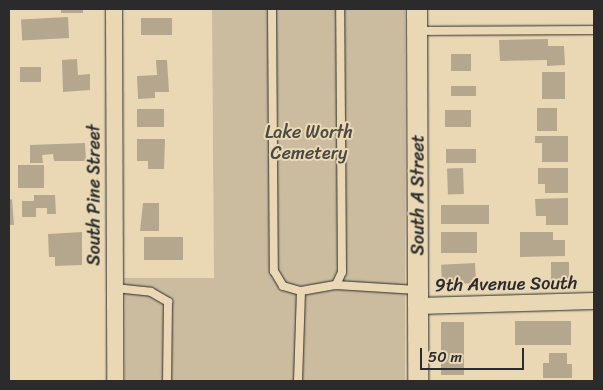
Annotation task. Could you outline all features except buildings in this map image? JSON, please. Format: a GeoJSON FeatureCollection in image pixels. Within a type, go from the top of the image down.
{"type":"FeatureCollection","features":[{"type":"Feature","properties":{"kind":"street","name":"South Pine Street"},"geometry":{"type":"LineString","coordinates":[[114,9],[115,381]]}},
{"type":"Feature","properties":{"kind":"street","name":"South A Street"},"geometry":{"type":"LineString","coordinates":[[417,9],[418,381]]}},
{"type":"Feature","properties":{"kind":"street","name":"9th Avenue South"},"geometry":{"type":"LineString","coordinates":[[418,298],[594,301]]}},
{"type":"Feature","properties":{"kind":"lane"},"geometry":{"type":"LineString","coordinates":[[272,9],[274,271],[283,286],[301,291],[336,284],[418,298]]}},
{"type":"Feature","properties":{"kind":"lane"},"geometry":{"type":"LineString","coordinates":[[336,284],[342,272],[340,9]]}},
{"type":"Feature","properties":{"kind":"lane"},"geometry":{"type":"LineString","coordinates":[[417,31],[594,30]]}},
{"type":"Feature","properties":{"kind":"lane"},"geometry":{"type":"LineString","coordinates":[[115,288],[151,292],[168,302],[167,381]]}},
{"type":"Feature","properties":{"kind":"lane"},"geometry":{"type":"LineString","coordinates":[[298,381],[301,291]]}},
{"type":"Feature","properties":{"kind":"green space","name":"Lake Worth Cemetery"},"geometry":{"type":"Polygon","coordinates":[[[212,9],[405,9],[405,381],[125,381],[124,278],[214,278],[212,9]]]}}]}
